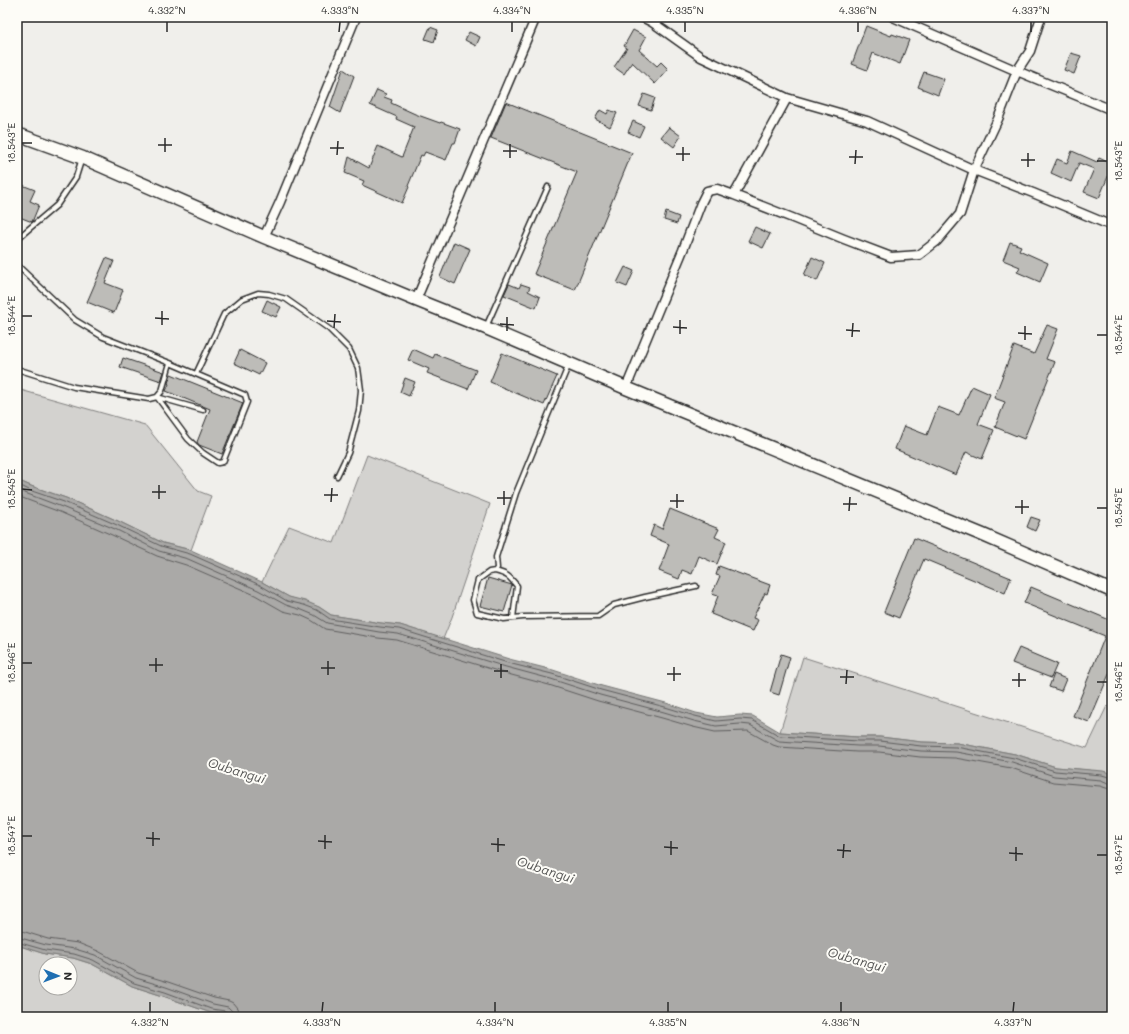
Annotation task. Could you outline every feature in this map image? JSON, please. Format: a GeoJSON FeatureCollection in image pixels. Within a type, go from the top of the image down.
{"type":"FeatureCollection","features":[{"type":"Feature","properties":{"kind":"street"},"geometry":{"type":"LineString","coordinates":[[264,237],[280,202],[356,17]]}},
{"type":"Feature","properties":{"kind":"street"},"geometry":{"type":"LineString","coordinates":[[416,300],[536,17]]}},
{"type":"Feature","properties":{"kind":"street"},"geometry":{"type":"LineString","coordinates":[[642,17],[652,22],[701,57],[787,98],[867,121],[974,170],[1112,226]]}},
{"type":"Feature","properties":{"kind":"street"},"geometry":{"type":"LineString","coordinates":[[893,17],[1112,110]]}},
{"type":"Feature","properties":{"kind":"street"},"geometry":{"type":"LineString","coordinates":[[626,388],[701,203],[708,191],[717,189],[734,195],[891,256],[919,255],[937,241],[960,214],[974,170],[998,119],[1018,71],[1030,51],[1041,17]]}},
{"type":"Feature","properties":{"kind":"street"},"geometry":{"type":"LineString","coordinates":[[734,195],[787,98]]}},
{"type":"Feature","properties":{"kind":"street"},"geometry":{"type":"LineString","coordinates":[[17,134],[83,158],[264,237],[983,535],[1112,591]]}},
{"type":"Feature","properties":{"kind":"lane"},"geometry":{"type":"LineString","coordinates":[[17,239],[57,205],[76,177],[83,158]]}},
{"type":"Feature","properties":{"kind":"lane"},"geometry":{"type":"LineString","coordinates":[[486,328],[548,187]]}},
{"type":"Feature","properties":{"kind":"lane"},"geometry":{"type":"LineString","coordinates":[[17,265],[75,320],[103,337],[170,363],[245,395],[247,402],[223,462],[218,463],[203,453],[188,438],[156,397]]}},
{"type":"Feature","properties":{"kind":"lane"},"geometry":{"type":"LineString","coordinates":[[196,374],[224,314],[242,299],[258,293],[269,294],[286,299],[329,329],[349,349],[358,368],[361,390],[359,411],[348,453],[337,476]]}},
{"type":"Feature","properties":{"kind":"lane"},"geometry":{"type":"LineString","coordinates":[[17,369],[74,387],[149,399],[156,397],[162,391],[170,363]]}},
{"type":"Feature","properties":{"kind":"lane"},"geometry":{"type":"LineString","coordinates":[[495,571],[497,568],[496,557],[516,493],[570,364]]}},
{"type":"Feature","properties":{"kind":"lane"},"geometry":{"type":"LineString","coordinates":[[156,397],[204,410]]}},
{"type":"Feature","properties":{"kind":"lane"},"geometry":{"type":"LineString","coordinates":[[513,618],[517,586],[510,576],[495,571],[489,572],[478,580],[473,600],[477,613],[504,619],[598,616],[614,605],[696,586]]}},
{"type":"Feature","properties":{"kind":"shaded area"},"geometry":{"type":"Polygon","coordinates":[[[17,389],[145,425],[198,491],[211,496],[191,550],[163,543],[66,498],[17,480],[17,389]]]}},
{"type":"Feature","properties":{"kind":"shaded area"},"geometry":{"type":"Polygon","coordinates":[[[367,455],[490,504],[452,617],[443,639],[400,625],[331,615],[319,607],[289,597],[262,582],[289,526],[334,543],[367,455]]]}},
{"type":"Feature","properties":{"kind":"shaded area"},"geometry":{"type":"Polygon","coordinates":[[[803,657],[1087,748],[1107,706],[1112,708],[1112,776],[1110,773],[1056,767],[1015,754],[957,743],[922,742],[880,737],[780,732],[803,657]]]}},
{"type":"Feature","properties":{"kind":"shaded area"},"geometry":{"type":"Polygon","coordinates":[[[17,945],[45,954],[59,956],[38,956],[38,996],[78,996],[78,960],[92,964],[132,986],[211,1013],[235,1017],[26,1017],[17,1008],[17,945]]]}},
{"type":"Feature","properties":{"kind":"water","name":"Oubangui"},"geometry":{"type":"Polygon","coordinates":[[[17,480],[66,498],[163,543],[191,550],[262,582],[289,597],[305,601],[319,607],[331,615],[400,625],[509,659],[553,670],[602,686],[666,703],[696,713],[717,717],[740,715],[753,716],[780,732],[880,737],[922,742],[957,743],[1015,754],[1056,767],[1103,771],[1110,773],[1112,776],[1112,1017],[235,1017],[211,1013],[132,986],[92,964],[78,960],[78,956],[45,954],[17,945],[17,480]]]}},
{"type":"Feature","properties":{"kind":"building"},"geometry":{"type":"Polygon","coordinates":[[[866,26],[891,36],[892,34],[909,40],[900,64],[873,53],[867,70],[852,64],[866,26]]]}},
{"type":"Feature","properties":{"kind":"building"},"geometry":{"type":"Polygon","coordinates":[[[430,27],[438,30],[434,42],[425,39],[430,27]]]}},
{"type":"Feature","properties":{"kind":"building"},"geometry":{"type":"Polygon","coordinates":[[[633,30],[646,37],[639,50],[657,66],[661,62],[668,69],[655,84],[632,62],[624,74],[614,67],[627,48],[624,46],[633,30]]]}},
{"type":"Feature","properties":{"kind":"building"},"geometry":{"type":"Polygon","coordinates":[[[469,32],[480,37],[476,46],[465,40],[469,32]]]}},
{"type":"Feature","properties":{"kind":"building"},"geometry":{"type":"Polygon","coordinates":[[[1071,53],[1081,56],[1074,74],[1064,70],[1071,53]]]}},
{"type":"Feature","properties":{"kind":"building"},"geometry":{"type":"Polygon","coordinates":[[[343,69],[354,76],[340,113],[330,107],[343,69]]]}},
{"type":"Feature","properties":{"kind":"building"},"geometry":{"type":"Polygon","coordinates":[[[924,72],[944,79],[938,95],[918,87],[924,72]]]}},
{"type":"Feature","properties":{"kind":"building"},"geometry":{"type":"Polygon","coordinates":[[[377,90],[386,94],[384,97],[392,100],[391,103],[415,114],[460,129],[455,143],[453,143],[446,160],[425,152],[423,156],[421,155],[402,203],[362,185],[364,181],[345,173],[349,157],[369,168],[378,146],[402,157],[414,127],[396,119],[397,117],[370,105],[377,90]]]}},
{"type":"Feature","properties":{"kind":"building"},"geometry":{"type":"Polygon","coordinates":[[[644,94],[655,98],[651,110],[639,106],[644,94]]]}},
{"type":"Feature","properties":{"kind":"building"},"geometry":{"type":"Polygon","coordinates":[[[506,102],[632,153],[575,290],[534,274],[577,172],[491,138],[506,102]]]}},
{"type":"Feature","properties":{"kind":"building"},"geometry":{"type":"Polygon","coordinates":[[[600,110],[607,114],[609,110],[617,113],[610,127],[595,119],[600,110]]]}},
{"type":"Feature","properties":{"kind":"building"},"geometry":{"type":"Polygon","coordinates":[[[633,121],[644,126],[639,137],[628,132],[633,121]]]}},
{"type":"Feature","properties":{"kind":"building"},"geometry":{"type":"Polygon","coordinates":[[[669,127],[681,136],[674,147],[661,137],[669,127]]]}},
{"type":"Feature","properties":{"kind":"building"},"geometry":{"type":"Polygon","coordinates":[[[1072,151],[1097,162],[1099,158],[1112,164],[1099,198],[1084,192],[1094,169],[1079,163],[1071,182],[1051,173],[1057,159],[1067,163],[1072,151]]]}},
{"type":"Feature","properties":{"kind":"building"},"geometry":{"type":"Polygon","coordinates":[[[17,183],[35,190],[30,201],[39,205],[32,222],[17,216],[17,183]]]}},
{"type":"Feature","properties":{"kind":"building"},"geometry":{"type":"Polygon","coordinates":[[[666,212],[679,217],[677,224],[664,220],[666,212]]]}},
{"type":"Feature","properties":{"kind":"building"},"geometry":{"type":"Polygon","coordinates":[[[755,227],[770,234],[763,248],[748,241],[755,227]]]}},
{"type":"Feature","properties":{"kind":"building"},"geometry":{"type":"Polygon","coordinates":[[[454,242],[470,249],[455,284],[440,277],[454,242]]]}},
{"type":"Feature","properties":{"kind":"building"},"geometry":{"type":"Polygon","coordinates":[[[1010,242],[1021,246],[1019,250],[1048,263],[1040,282],[1017,272],[1020,267],[1003,260],[1010,242]]]}},
{"type":"Feature","properties":{"kind":"building"},"geometry":{"type":"Polygon","coordinates":[[[812,257],[825,263],[817,281],[804,275],[812,257]]]}},
{"type":"Feature","properties":{"kind":"building"},"geometry":{"type":"Polygon","coordinates":[[[106,258],[114,261],[105,283],[123,290],[114,313],[87,302],[106,258]]]}},
{"type":"Feature","properties":{"kind":"building"},"geometry":{"type":"Polygon","coordinates":[[[625,267],[634,271],[627,287],[617,283],[625,267]]]}},
{"type":"Feature","properties":{"kind":"building"},"geometry":{"type":"Polygon","coordinates":[[[509,284],[519,288],[521,284],[530,287],[528,291],[540,297],[536,308],[504,295],[509,284]]]}},
{"type":"Feature","properties":{"kind":"building"},"geometry":{"type":"Polygon","coordinates":[[[267,300],[281,307],[276,317],[262,311],[267,300]]]}},
{"type":"Feature","properties":{"kind":"building"},"geometry":{"type":"Polygon","coordinates":[[[1047,325],[1058,329],[1046,359],[1055,362],[1024,439],[995,427],[1005,402],[994,398],[1014,346],[1034,354],[1047,325]]]}},
{"type":"Feature","properties":{"kind":"building"},"geometry":{"type":"Polygon","coordinates":[[[413,349],[433,358],[435,354],[476,370],[468,389],[427,373],[429,369],[408,360],[413,349]]]}},
{"type":"Feature","properties":{"kind":"building"},"geometry":{"type":"Polygon","coordinates":[[[240,350],[265,363],[259,375],[234,363],[240,350]]]}},
{"type":"Feature","properties":{"kind":"building"},"geometry":{"type":"Polygon","coordinates":[[[502,353],[557,376],[544,405],[490,382],[502,353]]]}},
{"type":"Feature","properties":{"kind":"building"},"geometry":{"type":"Polygon","coordinates":[[[123,358],[164,372],[161,381],[120,367],[123,358]]]}},
{"type":"Feature","properties":{"kind":"building"},"geometry":{"type":"Polygon","coordinates":[[[171,374],[243,403],[222,454],[199,445],[197,442],[210,409],[166,391],[171,374]]]}},
{"type":"Feature","properties":{"kind":"building"},"geometry":{"type":"Polygon","coordinates":[[[405,378],[415,382],[409,396],[400,392],[405,378]]]}},
{"type":"Feature","properties":{"kind":"building"},"geometry":{"type":"Polygon","coordinates":[[[972,386],[990,394],[978,424],[994,430],[982,459],[966,452],[956,475],[895,449],[904,426],[927,435],[938,407],[959,415],[972,386]]]}},
{"type":"Feature","properties":{"kind":"building"},"geometry":{"type":"Polygon","coordinates":[[[670,509],[719,529],[715,537],[726,542],[717,564],[699,556],[692,574],[682,570],[679,579],[659,571],[669,544],[650,536],[654,525],[662,529],[670,509]]]}},
{"type":"Feature","properties":{"kind":"building"},"geometry":{"type":"Polygon","coordinates":[[[1031,517],[1040,520],[1035,531],[1027,527],[1031,517]]]}},
{"type":"Feature","properties":{"kind":"building"},"geometry":{"type":"Polygon","coordinates":[[[914,538],[1011,578],[1005,593],[924,559],[899,618],[884,612],[914,538]]]}},
{"type":"Feature","properties":{"kind":"building"},"geometry":{"type":"Polygon","coordinates":[[[719,566],[770,585],[767,594],[765,593],[753,618],[758,620],[753,631],[711,614],[718,596],[712,594],[720,576],[716,575],[719,566]]]}},
{"type":"Feature","properties":{"kind":"building"},"geometry":{"type":"Polygon","coordinates":[[[488,578],[512,585],[504,612],[480,606],[488,578]]]}},
{"type":"Feature","properties":{"kind":"building"},"geometry":{"type":"Polygon","coordinates":[[[1031,587],[1112,621],[1112,667],[1089,722],[1073,716],[1105,636],[1024,603],[1031,587]]]}},
{"type":"Feature","properties":{"kind":"building"},"geometry":{"type":"Polygon","coordinates":[[[1019,648],[1057,664],[1051,678],[1012,663],[1019,648]]]}},
{"type":"Feature","properties":{"kind":"building"},"geometry":{"type":"Polygon","coordinates":[[[781,654],[790,657],[779,695],[770,692],[781,654]]]}},
{"type":"Feature","properties":{"kind":"building"},"geometry":{"type":"Polygon","coordinates":[[[1054,674],[1066,679],[1061,691],[1049,687],[1054,674]]]}}]}
